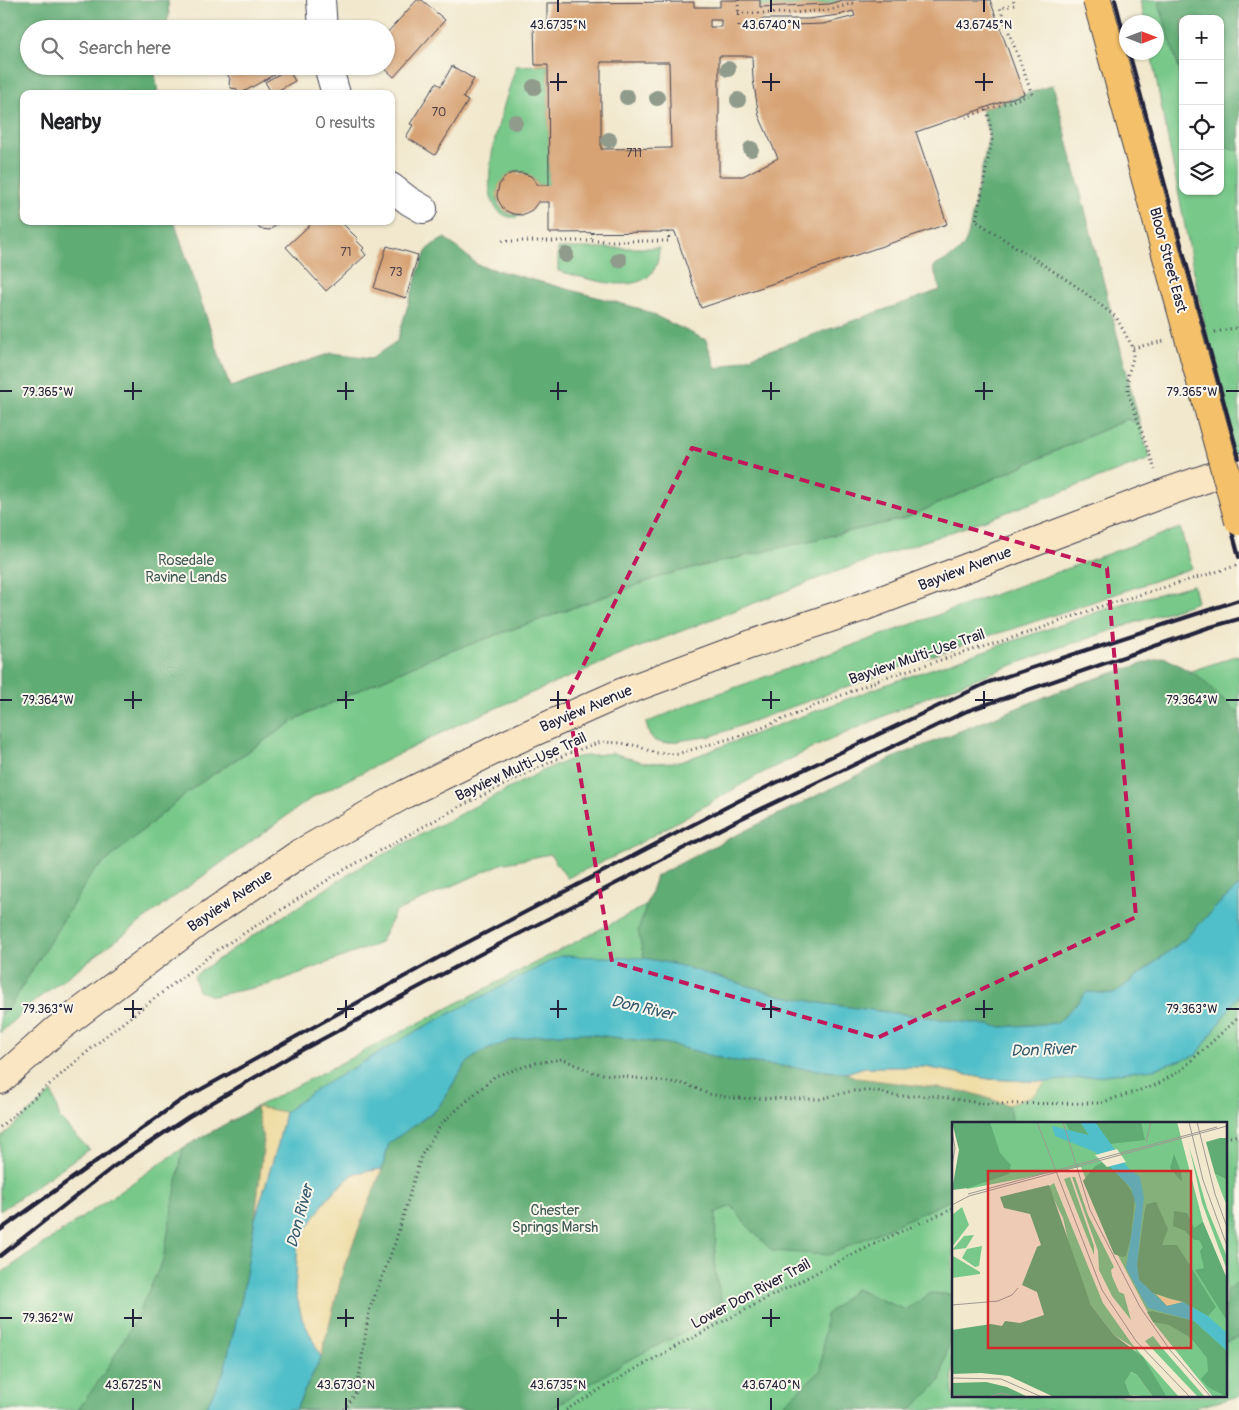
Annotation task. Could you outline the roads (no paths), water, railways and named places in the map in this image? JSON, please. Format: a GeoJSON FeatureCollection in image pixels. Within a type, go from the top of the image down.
{"type":"FeatureCollection","features":[{"type":"Feature","properties":{"kind":"main road","name":"Bloor Street East"},"geometry":{"type":"LineString","coordinates":[[1098,0],[1239,521]]}},
{"type":"Feature","properties":{"kind":"main road","name":"Bayview Avenue"},"geometry":{"type":"LineString","coordinates":[[0,1080],[55,1031],[200,921],[299,854],[405,794],[509,743],[623,692],[749,645],[863,607],[1164,494],[1239,468]]}},
{"type":"Feature","properties":{"kind":"street"},"geometry":{"type":"LineString","coordinates":[[321,0],[322,20]]}},
{"type":"Feature","properties":{"kind":"street"},"geometry":{"type":"LineString","coordinates":[[331,75],[335,90]]}},
{"type":"Feature","properties":{"kind":"street"},"geometry":{"type":"LineString","coordinates":[[395,190],[410,202],[424,209]]}},
{"type":"Feature","properties":{"kind":"water","name":"Don River"},"geometry":{"type":"Polygon","coordinates":[[[1239,886],[1239,995],[1197,1055],[1154,1069],[1046,1082],[989,1079],[925,1067],[865,1067],[846,1073],[727,1060],[670,1044],[580,1033],[539,1035],[509,1041],[479,1053],[465,1065],[437,1109],[389,1143],[382,1169],[354,1173],[327,1198],[298,1242],[295,1290],[302,1318],[321,1357],[295,1410],[205,1410],[224,1371],[242,1298],[255,1219],[278,1144],[285,1112],[315,1090],[418,1030],[560,956],[644,958],[678,965],[779,995],[825,1004],[1002,1027],[1058,1023],[1087,992],[1114,994],[1185,939],[1239,886]]]}},
{"type":"Feature","properties":{"kind":"railway"},"geometry":{"type":"LineString","coordinates":[[1089,0],[1239,557]]}},
{"type":"Feature","properties":{"kind":"railway"},"geometry":{"type":"LineString","coordinates":[[1115,0],[1119,15]]}},
{"type":"Feature","properties":{"kind":"railway"},"geometry":{"type":"LineString","coordinates":[[1131,60],[1239,458]]}},
{"type":"Feature","properties":{"kind":"railway"},"geometry":{"type":"LineString","coordinates":[[0,1230],[180,1101],[447,953],[744,798],[989,682],[1239,600]]}},
{"type":"Feature","properties":{"kind":"railway"},"geometry":{"type":"LineString","coordinates":[[0,1256],[113,1167],[188,1117],[291,1056],[467,961],[736,821],[967,711],[1207,628],[1239,619]]}},
{"type":"Feature","properties":{"kind":"park label","name":"Rosedale Ravine Lands"},"geometry":{"type":"Point","coordinates":[186,568]}},
{"type":"Feature","properties":{"kind":"park label","name":"Chester Springs Marsh"},"geometry":{"type":"Point","coordinates":[555,1218]}}]}
